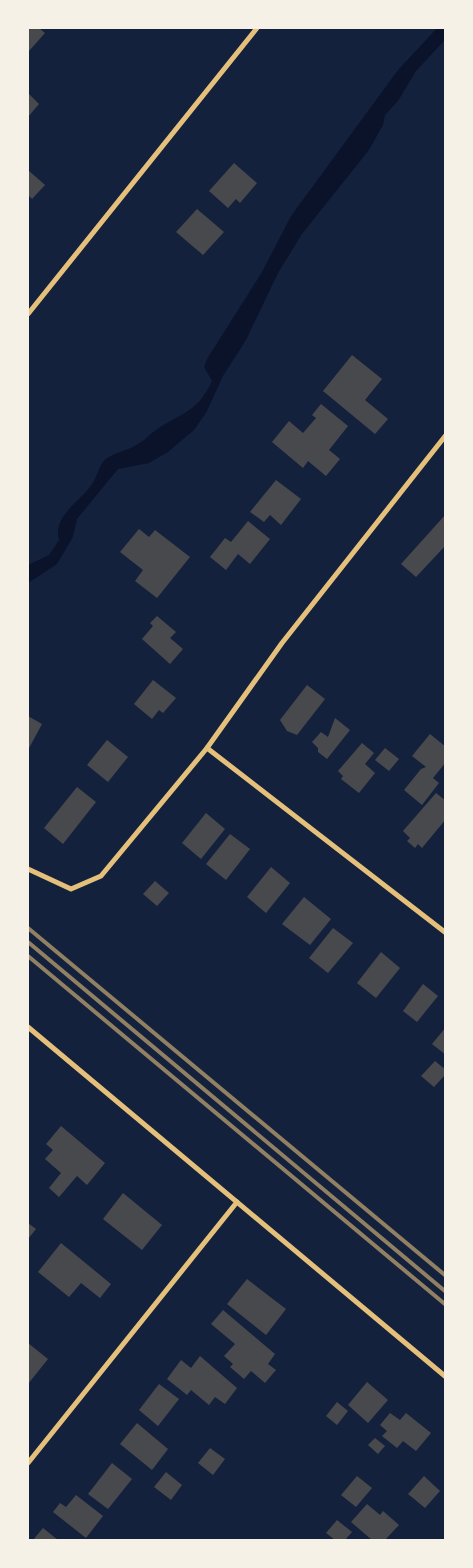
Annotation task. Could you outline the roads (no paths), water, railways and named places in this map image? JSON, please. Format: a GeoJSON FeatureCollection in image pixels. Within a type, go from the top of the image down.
{"type":"FeatureCollection","features":[{"type":"Feature","properties":{"kind":"street"},"geometry":{"type":"LineString","coordinates":[[28,314],[257,28]]}},
{"type":"Feature","properties":{"kind":"street"},"geometry":{"type":"LineString","coordinates":[[28,869],[71,889],[101,876],[207,748],[282,643],[446,435]]}},
{"type":"Feature","properties":{"kind":"street"},"geometry":{"type":"LineString","coordinates":[[207,748],[446,934]]}},
{"type":"Feature","properties":{"kind":"street"},"geometry":{"type":"LineString","coordinates":[[28,1028],[446,1377]]}},
{"type":"Feature","properties":{"kind":"street"},"geometry":{"type":"LineString","coordinates":[[28,1463],[237,1202]]}},
{"type":"Feature","properties":{"kind":"water"},"geometry":{"type":"Polygon","coordinates":[[[437,28],[445,28],[445,40],[416,71],[398,101],[385,115],[383,125],[369,150],[302,234],[278,273],[246,340],[223,376],[206,413],[194,430],[168,452],[149,463],[118,469],[77,519],[73,537],[57,564],[28,583],[28,565],[49,555],[59,540],[58,531],[63,516],[92,484],[104,460],[141,442],[156,430],[188,411],[201,400],[212,381],[204,367],[207,359],[262,272],[291,216],[398,70],[437,28]]]}},
{"type":"Feature","properties":{"kind":"railway"},"geometry":{"type":"LineString","coordinates":[[28,928],[446,1276]]}},
{"type":"Feature","properties":{"kind":"railway"},"geometry":{"type":"LineString","coordinates":[[28,942],[446,1292]]}},
{"type":"Feature","properties":{"kind":"railway"},"geometry":{"type":"LineString","coordinates":[[28,956],[446,1305]]}}]}
